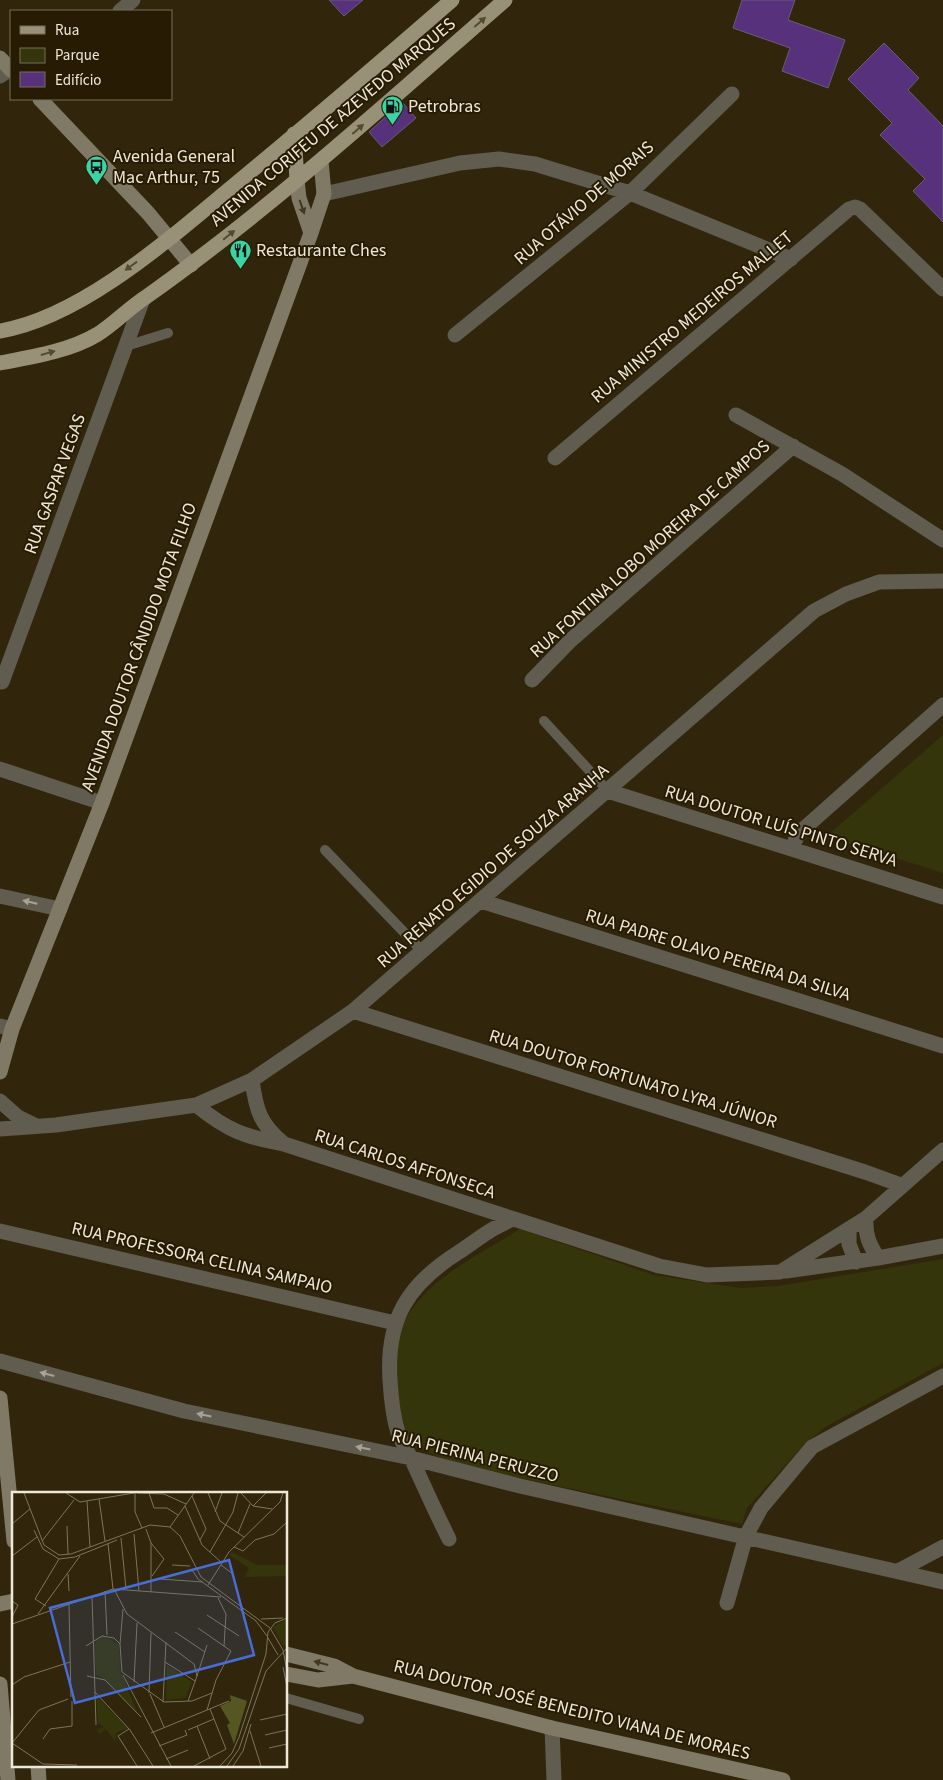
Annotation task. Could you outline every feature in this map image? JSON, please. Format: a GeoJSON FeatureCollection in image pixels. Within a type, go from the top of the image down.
{"type":"FeatureCollection","features":[{"type":"Feature","properties":{"kind":"main road","name":"AVENIDA CORIFEU DE AZEVEDO MARQUES"},"geometry":{"type":"LineString","coordinates":[[0,331],[24,327],[86,298],[170,238],[452,0]]}},
{"type":"Feature","properties":{"kind":"main road","name":"AVENIDA CORIFEU DE AZEVEDO MARQUES"},"geometry":{"type":"LineString","coordinates":[[0,363],[57,350],[97,334],[191,265],[321,161],[505,0]]}},
{"type":"Feature","properties":{"kind":"main road"},"geometry":{"type":"LineString","coordinates":[[0,58],[10,69]]}},
{"type":"Feature","properties":{"kind":"main road"},"geometry":{"type":"LineString","coordinates":[[41,100],[95,154],[170,238],[191,265]]}},
{"type":"Feature","properties":{"kind":"main road"},"geometry":{"type":"LineString","coordinates":[[294,134],[299,198],[311,233]]}},
{"type":"Feature","properties":{"kind":"main road","name":"AVENIDA DOUTOR CÂNDIDO MOTA FILHO"},"geometry":{"type":"LineString","coordinates":[[0,1072],[6,1027],[60,909],[102,803],[311,233],[324,194],[321,161]]}},
{"type":"Feature","properties":{"kind":"main road"},"geometry":{"type":"LineString","coordinates":[[0,1398],[12,1521]]}},
{"type":"Feature","properties":{"kind":"main road","name":"RUA DOUTOR JOSÉ BENEDITO VIANA DE MORAES"},"geometry":{"type":"LineString","coordinates":[[288,1654],[334,1666],[353,1676],[552,1728],[783,1780]]}},
{"type":"Feature","properties":{"kind":"main road","name":"RUA DOUTOR JOSÉ BENEDITO VIANA DE MORAES"},"geometry":{"type":"LineString","coordinates":[[288,1674],[318,1680],[353,1676]]}},
{"type":"Feature","properties":{"kind":"main road"},"geometry":{"type":"LineString","coordinates":[[0,1685],[8,1780]]}},
{"type":"Feature","properties":{"kind":"street"},"geometry":{"type":"LineString","coordinates":[[121,10],[133,0]]}},
{"type":"Feature","properties":{"kind":"street","name":"RUA OTÁVIO DE MORAIS"},"geometry":{"type":"LineString","coordinates":[[455,335],[630,193],[732,94]]}},
{"type":"Feature","properties":{"kind":"street"},"geometry":{"type":"LineString","coordinates":[[324,194],[460,163],[499,159],[535,164],[630,193],[791,259]]}},
{"type":"Feature","properties":{"kind":"street","name":"RUA MINISTRO MEDEIROS MALLET"},"geometry":{"type":"LineString","coordinates":[[555,458],[791,259],[848,208],[855,207],[864,212],[943,289]]}},
{"type":"Feature","properties":{"kind":"street","name":"RUA GASPAR VEGAS"},"geometry":{"type":"LineString","coordinates":[[2,682],[143,299]]}},
{"type":"Feature","properties":{"kind":"street"},"geometry":{"type":"LineString","coordinates":[[736,415],[842,474],[943,540]]}},
{"type":"Feature","properties":{"kind":"street","name":"RUA FONTINA LOBO MOREIRA DE CAMPOS"},"geometry":{"type":"LineString","coordinates":[[532,680],[570,640],[793,446]]}},
{"type":"Feature","properties":{"kind":"street","name":"RUA RENATO EGIDIO DE SOUZA ARANHA"},"geometry":{"type":"LineString","coordinates":[[0,1129],[15,1126],[37,1127],[196,1106],[252,1080],[352,1012],[814,611],[846,594],[879,582],[943,581]]}},
{"type":"Feature","properties":{"kind":"street"},"geometry":{"type":"LineString","coordinates":[[791,849],[799,833],[943,705]]}},
{"type":"Feature","properties":{"kind":"street"},"geometry":{"type":"LineString","coordinates":[[0,769],[102,803]]}},
{"type":"Feature","properties":{"kind":"street","name":"RUA DOUTOR LUÍS PINTO SERVA"},"geometry":{"type":"LineString","coordinates":[[608,791],[943,897]]}},
{"type":"Feature","properties":{"kind":"street"},"geometry":{"type":"LineString","coordinates":[[0,896],[60,909]]}},
{"type":"Feature","properties":{"kind":"street","name":"RUA PADRE OLAVO PEREIRA DA SILVA"},"geometry":{"type":"LineString","coordinates":[[481,901],[943,1046]]}},
{"type":"Feature","properties":{"kind":"street","name":"RUA DOUTOR FORTUNATO LYRA JÚNIOR"},"geometry":{"type":"LineString","coordinates":[[352,1012],[866,1172],[901,1185]]}},
{"type":"Feature","properties":{"kind":"street","name":"RUA CARLOS AFFONSECA"},"geometry":{"type":"LineString","coordinates":[[252,1080],[258,1114],[269,1131],[284,1144]]}},
{"type":"Feature","properties":{"kind":"street"},"geometry":{"type":"LineString","coordinates":[[0,1101],[18,1117],[37,1127]]}},
{"type":"Feature","properties":{"kind":"street","name":"RUA CARLOS AFFONSECA"},"geometry":{"type":"LineString","coordinates":[[196,1106],[228,1129],[248,1137],[284,1144],[514,1219]]}},
{"type":"Feature","properties":{"kind":"street"},"geometry":{"type":"LineString","coordinates":[[780,1272],[866,1218],[901,1185],[943,1150]]}},
{"type":"Feature","properties":{"kind":"street"},"geometry":{"type":"LineString","coordinates":[[866,1218],[865,1231],[868,1243],[878,1258]]}},
{"type":"Feature","properties":{"kind":"street"},"geometry":{"type":"LineString","coordinates":[[449,1539],[399,1433],[391,1398],[390,1344],[395,1323],[406,1300],[419,1283],[438,1265],[492,1230],[514,1219],[659,1266],[707,1275],[780,1272],[856,1262],[943,1246]]}},
{"type":"Feature","properties":{"kind":"street"},"geometry":{"type":"LineString","coordinates":[[848,1230],[849,1244],[856,1262]]}},
{"type":"Feature","properties":{"kind":"street","name":"RUA PROFESSORA CELINA SAMPAIO"},"geometry":{"type":"LineString","coordinates":[[0,1231],[395,1323]]}},
{"type":"Feature","properties":{"kind":"street","name":"RUA PIERINA PERUZZO"},"geometry":{"type":"LineString","coordinates":[[0,1361],[184,1411],[411,1458],[520,1486],[943,1582]]}},
{"type":"Feature","properties":{"kind":"street"},"geometry":{"type":"LineString","coordinates":[[727,1603],[746,1536],[761,1508],[812,1447],[943,1376]]}},
{"type":"Feature","properties":{"kind":"street"},"geometry":{"type":"LineString","coordinates":[[898,1571],[943,1547]]}},
{"type":"Feature","properties":{"kind":"street"},"geometry":{"type":"LineString","coordinates":[[552,1728],[554,1780]]}},
{"type":"Feature","properties":{"kind":"lane"},"geometry":{"type":"LineString","coordinates":[[126,346],[168,333]]}},
{"type":"Feature","properties":{"kind":"lane"},"geometry":{"type":"LineString","coordinates":[[544,721],[608,791]]}},
{"type":"Feature","properties":{"kind":"lane"},"geometry":{"type":"LineString","coordinates":[[325,850],[422,951]]}},
{"type":"Feature","properties":{"kind":"lane"},"geometry":{"type":"LineString","coordinates":[[288,1699],[359,1719]]}},
{"type":"Feature","properties":{"kind":"green space"},"geometry":{"type":"Polygon","coordinates":[[[943,735],[943,873],[827,836],[943,735]]]}},
{"type":"Feature","properties":{"kind":"green space"},"geometry":{"type":"Polygon","coordinates":[[[520,1229],[654,1275],[740,1288],[778,1286],[943,1259],[943,1363],[827,1426],[805,1443],[747,1508],[742,1524],[479,1469],[439,1457],[413,1443],[404,1430],[400,1415],[397,1362],[398,1341],[405,1321],[416,1304],[447,1274],[520,1229]]]}},
{"type":"Feature","properties":{"kind":"building"},"geometry":{"type":"Polygon","coordinates":[[[329,0],[363,0],[344,16],[329,0]]]}},
{"type":"Feature","properties":{"kind":"building"},"geometry":{"type":"Polygon","coordinates":[[[742,0],[795,0],[788,20],[845,40],[828,88],[782,71],[790,48],[733,28],[742,0]]]}},
{"type":"Feature","properties":{"kind":"building"},"geometry":{"type":"Polygon","coordinates":[[[884,43],[919,78],[908,90],[943,126],[943,222],[913,191],[925,179],[880,135],[892,123],[848,79],[884,43]]]}},
{"type":"Feature","properties":{"kind":"building","name":"Petrobras"},"geometry":{"type":"Polygon","coordinates":[[[402,102],[416,118],[382,147],[369,132],[402,102]]]}},
{"type":"Feature","properties":{"kind":"place","name":"Petrobras"},"geometry":{"type":"Point","coordinates":[392,125]}},
{"type":"Feature","properties":{"kind":"place","name":"Avenida General Mac Arthur, 75"},"geometry":{"type":"Point","coordinates":[97,185]}},
{"type":"Feature","properties":{"kind":"place","name":"Restaurante Ches"},"geometry":{"type":"Point","coordinates":[240,269]}}]}
